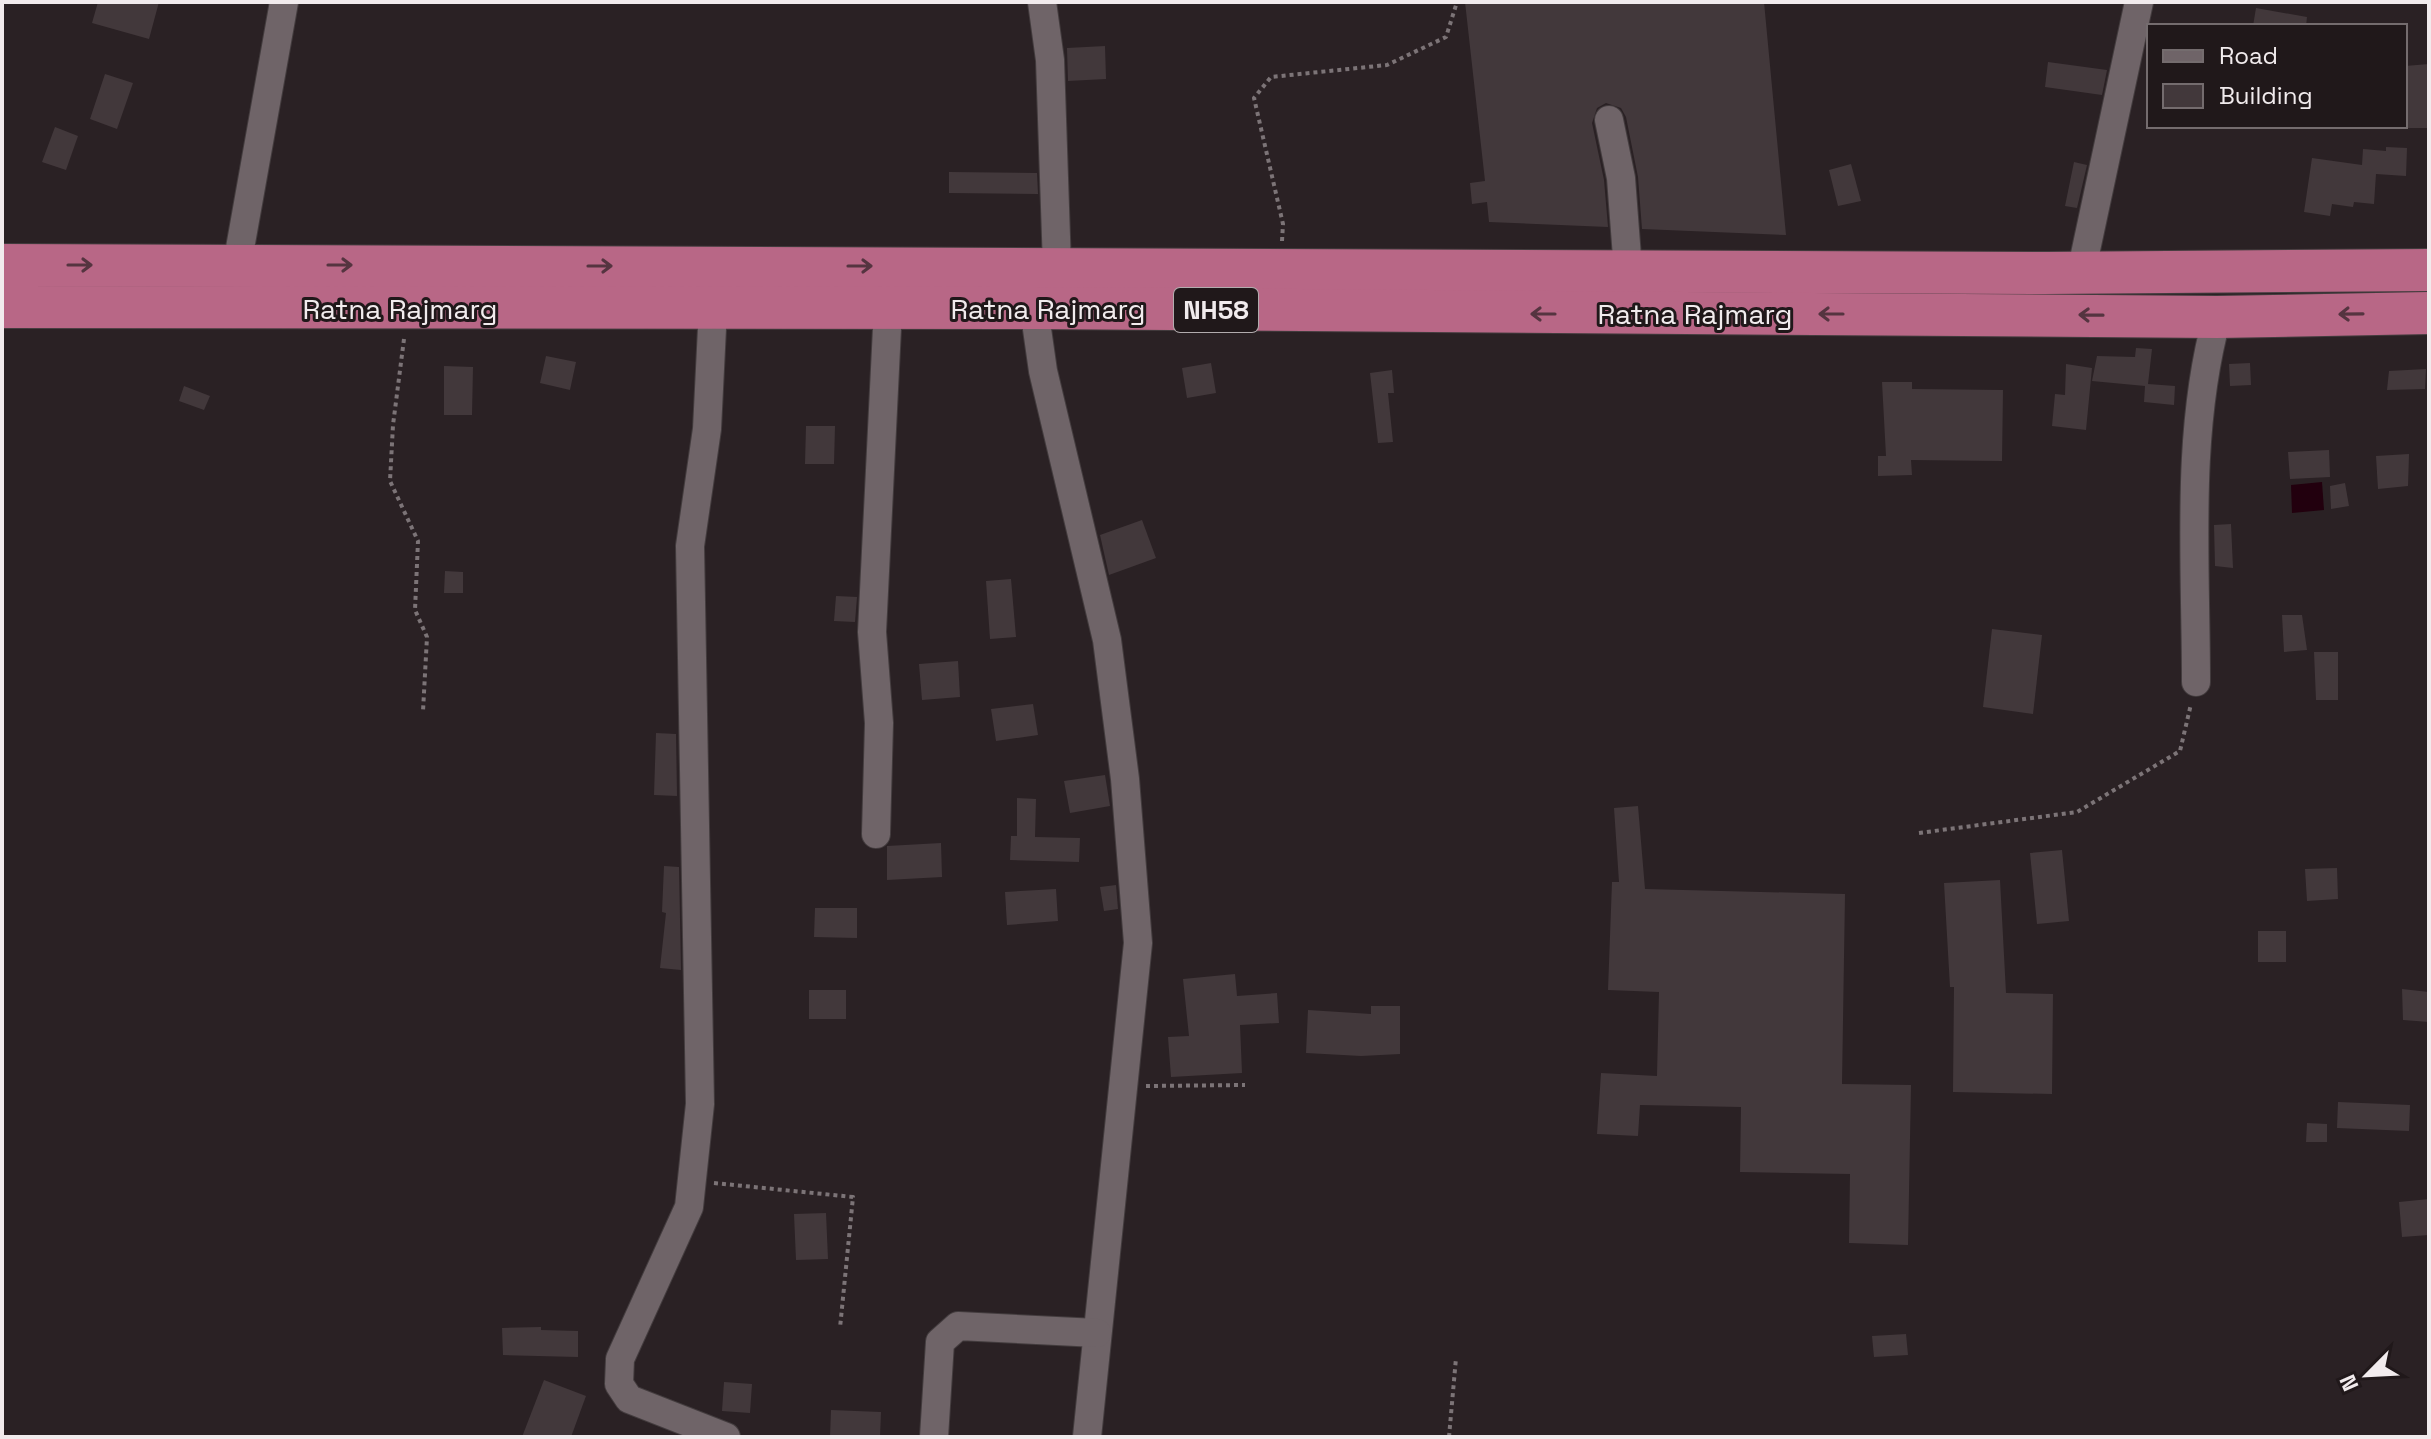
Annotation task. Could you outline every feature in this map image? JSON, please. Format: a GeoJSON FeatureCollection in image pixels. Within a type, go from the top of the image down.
{"type":"FeatureCollection","features":[{"type":"Feature","properties":{"kind":"highway","name":"Ratna Rajmarg"},"geometry":{"type":"LineString","coordinates":[[2,265],[1057,266],[2081,273],[2429,270]]}},
{"type":"Feature","properties":{"kind":"highway","name":"Ratna Rajmarg"},"geometry":{"type":"LineString","coordinates":[[2,307],[1034,308],[2217,317],[2429,313]]}},
{"type":"Feature","properties":{"kind":"street"},"geometry":{"type":"LineString","coordinates":[[237,265],[284,2]]}},
{"type":"Feature","properties":{"kind":"street"},"geometry":{"type":"LineString","coordinates":[[1042,2],[1050,60],[1057,266]]}},
{"type":"Feature","properties":{"kind":"street"},"geometry":{"type":"LineString","coordinates":[[2081,273],[2139,2]]}},
{"type":"Feature","properties":{"kind":"street"},"geometry":{"type":"LineString","coordinates":[[1609,120],[1621,178],[1628,270]]}},
{"type":"Feature","properties":{"kind":"street"},"geometry":{"type":"LineString","coordinates":[[713,308],[707,429],[690,546],[700,1104],[689,1207],[620,1359],[619,1384],[629,1399],[726,1437]]}},
{"type":"Feature","properties":{"kind":"street"},"geometry":{"type":"LineString","coordinates":[[876,834],[879,723],[872,632],[888,308]]}},
{"type":"Feature","properties":{"kind":"street"},"geometry":{"type":"LineString","coordinates":[[1034,308],[1043,371],[1107,640],[1125,779],[1138,943],[1087,1437]]}},
{"type":"Feature","properties":{"kind":"street"},"geometry":{"type":"LineString","coordinates":[[2196,682],[2196,473],[2208,350],[2217,317]]}},
{"type":"Feature","properties":{"kind":"street"},"geometry":{"type":"LineString","coordinates":[[934,1437],[940,1342],[958,1326],[1097,1333]]}},
{"type":"Feature","properties":{"kind":"path"},"geometry":{"type":"LineString","coordinates":[[1279,268],[1283,224],[1254,98],[1271,77],[1387,65],[1423,48],[1446,37],[1457,2]]}},
{"type":"Feature","properties":{"kind":"path"},"geometry":{"type":"LineString","coordinates":[[409,309],[393,425],[390,481],[418,541],[415,610],[427,637],[423,711]]}},
{"type":"Feature","properties":{"kind":"path"},"geometry":{"type":"LineString","coordinates":[[1919,833],[2077,812],[2180,751],[2196,682]]}},
{"type":"Feature","properties":{"kind":"path"},"geometry":{"type":"LineString","coordinates":[[1123,1086],[1245,1085]]}},
{"type":"Feature","properties":{"kind":"path"},"geometry":{"type":"LineString","coordinates":[[692,1181],[853,1197],[840,1328]]}},
{"type":"Feature","properties":{"kind":"path"},"geometry":{"type":"LineString","coordinates":[[1449,1437],[1456,1358]]}},
{"type":"Feature","properties":{"kind":"shaded area"},"geometry":{"type":"Polygon","coordinates":[[[2322,482],[2324,510],[2292,513],[2291,485],[2322,482]]]}},
{"type":"Feature","properties":{"kind":"building"},"geometry":{"type":"Polygon","coordinates":[[[98,2],[159,2],[149,39],[92,23],[98,2]]]}},
{"type":"Feature","properties":{"kind":"building"},"geometry":{"type":"Polygon","coordinates":[[[1465,2],[1764,2],[1786,235],[1642,229],[1638,177],[1626,117],[1621,108],[1606,103],[1597,108],[1592,123],[1604,180],[1608,227],[1489,222],[1487,202],[1472,204],[1470,183],[1485,181],[1465,2]]]}},
{"type":"Feature","properties":{"kind":"building"},"geometry":{"type":"Polygon","coordinates":[[[2256,8],[2307,17],[2306,24],[2253,24],[2256,8]]]}},
{"type":"Feature","properties":{"kind":"building"},"geometry":{"type":"Polygon","coordinates":[[[1105,46],[1106,79],[1068,81],[1067,48],[1105,46]]]}},
{"type":"Feature","properties":{"kind":"building"},"geometry":{"type":"Polygon","coordinates":[[[2048,62],[2107,70],[2102,95],[2045,87],[2048,62]]]}},
{"type":"Feature","properties":{"kind":"building"},"geometry":{"type":"Polygon","coordinates":[[[2429,64],[2429,128],[2407,128],[2407,66],[2429,64]]]}},
{"type":"Feature","properties":{"kind":"building"},"geometry":{"type":"Polygon","coordinates":[[[105,74],[133,83],[117,129],[90,119],[105,74]]]}},
{"type":"Feature","properties":{"kind":"building"},"geometry":{"type":"Polygon","coordinates":[[[55,127],[78,136],[66,170],[42,162],[55,127]]]}},
{"type":"Feature","properties":{"kind":"building"},"geometry":{"type":"Polygon","coordinates":[[[2386,147],[2407,148],[2406,176],[2376,174],[2374,204],[2354,202],[2353,207],[2332,204],[2330,216],[2304,212],[2312,158],[2362,165],[2363,149],[2386,151],[2386,147]]]}},
{"type":"Feature","properties":{"kind":"building"},"geometry":{"type":"Polygon","coordinates":[[[2074,162],[2087,165],[2077,208],[2065,206],[2074,162]]]}},
{"type":"Feature","properties":{"kind":"building"},"geometry":{"type":"Polygon","coordinates":[[[1851,164],[1861,201],[1838,206],[1829,170],[1851,164]]]}},
{"type":"Feature","properties":{"kind":"building"},"geometry":{"type":"Polygon","coordinates":[[[949,172],[1037,173],[1038,194],[949,193],[949,172]]]}},
{"type":"Feature","properties":{"kind":"building"},"geometry":{"type":"Polygon","coordinates":[[[2136,348],[2152,349],[2148,384],[2175,386],[2174,405],[2144,402],[2145,386],[2092,381],[2097,356],[2135,357],[2136,348]]]}},
{"type":"Feature","properties":{"kind":"building"},"geometry":{"type":"Polygon","coordinates":[[[546,356],[576,362],[570,390],[540,383],[546,356]]]}},
{"type":"Feature","properties":{"kind":"building"},"geometry":{"type":"Polygon","coordinates":[[[1211,363],[1216,393],[1187,398],[1182,368],[1211,363]]]}},
{"type":"Feature","properties":{"kind":"building"},"geometry":{"type":"Polygon","coordinates":[[[2250,363],[2251,385],[2230,386],[2229,364],[2250,363]]]}},
{"type":"Feature","properties":{"kind":"building"},"geometry":{"type":"Polygon","coordinates":[[[2066,364],[2092,368],[2086,430],[2052,426],[2055,394],[2065,395],[2066,364]]]}},
{"type":"Feature","properties":{"kind":"building"},"geometry":{"type":"Polygon","coordinates":[[[444,366],[473,367],[472,415],[444,415],[444,366]]]}},
{"type":"Feature","properties":{"kind":"building"},"geometry":{"type":"Polygon","coordinates":[[[2426,369],[2425,389],[2387,390],[2389,371],[2426,369]]]}},
{"type":"Feature","properties":{"kind":"building"},"geometry":{"type":"Polygon","coordinates":[[[1392,370],[1394,393],[1388,393],[1393,442],[1378,443],[1370,373],[1392,370]]]}},
{"type":"Feature","properties":{"kind":"building"},"geometry":{"type":"Polygon","coordinates":[[[1882,382],[1912,382],[1912,389],[2003,390],[2002,461],[1911,460],[1912,475],[1878,476],[1878,456],[1886,456],[1882,382]]]}},
{"type":"Feature","properties":{"kind":"building"},"geometry":{"type":"Polygon","coordinates":[[[184,386],[210,396],[204,410],[179,401],[184,386]]]}},
{"type":"Feature","properties":{"kind":"building"},"geometry":{"type":"Polygon","coordinates":[[[806,426],[835,426],[834,464],[805,464],[806,426]]]}},
{"type":"Feature","properties":{"kind":"building"},"geometry":{"type":"Polygon","coordinates":[[[2329,450],[2330,477],[2290,479],[2288,452],[2329,450]]]}},
{"type":"Feature","properties":{"kind":"building"},"geometry":{"type":"Polygon","coordinates":[[[2409,454],[2408,486],[2378,489],[2376,456],[2409,454]]]}},
{"type":"Feature","properties":{"kind":"building"},"geometry":{"type":"Polygon","coordinates":[[[2345,483],[2349,506],[2331,509],[2330,486],[2345,483]]]}},
{"type":"Feature","properties":{"kind":"building"},"geometry":{"type":"Polygon","coordinates":[[[1142,520],[1156,558],[1109,575],[1100,535],[1142,520]]]}},
{"type":"Feature","properties":{"kind":"building"},"geometry":{"type":"Polygon","coordinates":[[[2231,524],[2233,568],[2215,566],[2214,525],[2231,524]]]}},
{"type":"Feature","properties":{"kind":"building"},"geometry":{"type":"Polygon","coordinates":[[[445,571],[463,572],[463,593],[444,593],[445,571]]]}},
{"type":"Feature","properties":{"kind":"building"},"geometry":{"type":"Polygon","coordinates":[[[1011,579],[1016,637],[990,639],[986,581],[1011,579]]]}},
{"type":"Feature","properties":{"kind":"building"},"geometry":{"type":"Polygon","coordinates":[[[836,596],[857,597],[855,622],[834,621],[836,596]]]}},
{"type":"Feature","properties":{"kind":"building"},"geometry":{"type":"Polygon","coordinates":[[[2282,615],[2302,615],[2307,650],[2284,652],[2282,615]]]}},
{"type":"Feature","properties":{"kind":"building"},"geometry":{"type":"Polygon","coordinates":[[[1992,629],[2042,635],[2033,714],[1983,707],[1992,629]]]}},
{"type":"Feature","properties":{"kind":"building"},"geometry":{"type":"Polygon","coordinates":[[[2314,652],[2338,652],[2338,700],[2316,700],[2314,652]]]}},
{"type":"Feature","properties":{"kind":"building"},"geometry":{"type":"Polygon","coordinates":[[[958,661],[960,697],[922,700],[919,664],[958,661]]]}},
{"type":"Feature","properties":{"kind":"building"},"geometry":{"type":"Polygon","coordinates":[[[1033,704],[1038,735],[996,741],[991,709],[1033,704]]]}},
{"type":"Feature","properties":{"kind":"building"},"geometry":{"type":"Polygon","coordinates":[[[656,733],[676,734],[677,796],[654,795],[656,733]]]}},
{"type":"Feature","properties":{"kind":"building"},"geometry":{"type":"Polygon","coordinates":[[[1105,775],[1110,806],[1070,813],[1064,781],[1105,775]]]}},
{"type":"Feature","properties":{"kind":"building"},"geometry":{"type":"Polygon","coordinates":[[[1017,798],[1036,799],[1035,837],[1080,838],[1079,862],[1010,860],[1011,836],[1017,836],[1017,798]]]}},
{"type":"Feature","properties":{"kind":"building"},"geometry":{"type":"Polygon","coordinates":[[[1638,806],[1645,889],[1845,894],[1842,1084],[1911,1085],[1908,1245],[1849,1243],[1850,1174],[1740,1172],[1741,1107],[1640,1105],[1638,1136],[1597,1134],[1601,1073],[1657,1076],[1659,992],[1608,990],[1612,882],[1619,882],[1614,808],[1638,806]]]}},
{"type":"Feature","properties":{"kind":"building"},"geometry":{"type":"Polygon","coordinates":[[[941,843],[942,877],[887,880],[887,846],[941,843]]]}},
{"type":"Feature","properties":{"kind":"building"},"geometry":{"type":"Polygon","coordinates":[[[2062,850],[2069,921],[2037,924],[2030,853],[2062,850]]]}},
{"type":"Feature","properties":{"kind":"building"},"geometry":{"type":"Polygon","coordinates":[[[664,866],[679,867],[681,970],[660,968],[666,913],[662,912],[664,866]]]}},
{"type":"Feature","properties":{"kind":"building"},"geometry":{"type":"Polygon","coordinates":[[[2337,868],[2338,899],[2307,901],[2305,869],[2337,868]]]}},
{"type":"Feature","properties":{"kind":"building"},"geometry":{"type":"Polygon","coordinates":[[[2000,880],[2006,993],[2053,994],[2052,1094],[1953,1092],[1954,987],[1950,987],[1944,883],[2000,880]]]}},
{"type":"Feature","properties":{"kind":"building"},"geometry":{"type":"Polygon","coordinates":[[[1116,885],[1118,909],[1104,911],[1100,887],[1116,885]]]}},
{"type":"Feature","properties":{"kind":"building"},"geometry":{"type":"Polygon","coordinates":[[[1056,889],[1058,921],[1007,925],[1005,892],[1056,889]]]}},
{"type":"Feature","properties":{"kind":"building"},"geometry":{"type":"Polygon","coordinates":[[[815,908],[857,908],[857,938],[814,937],[815,908]]]}},
{"type":"Feature","properties":{"kind":"building"},"geometry":{"type":"Polygon","coordinates":[[[2258,931],[2286,931],[2286,962],[2258,962],[2258,931]]]}},
{"type":"Feature","properties":{"kind":"building"},"geometry":{"type":"Polygon","coordinates":[[[1235,974],[1237,996],[1277,993],[1279,1023],[1240,1025],[1242,1073],[1171,1077],[1168,1037],[1189,1036],[1183,979],[1235,974]]]}},
{"type":"Feature","properties":{"kind":"building"},"geometry":{"type":"Polygon","coordinates":[[[2402,989],[2429,992],[2429,1022],[2403,1020],[2402,989]]]}},
{"type":"Feature","properties":{"kind":"building"},"geometry":{"type":"Polygon","coordinates":[[[809,990],[846,990],[846,1019],[809,1019],[809,990]]]}},
{"type":"Feature","properties":{"kind":"building"},"geometry":{"type":"Polygon","coordinates":[[[1371,1006],[1400,1006],[1400,1054],[1361,1056],[1306,1053],[1308,1010],[1371,1014],[1371,1006]]]}},
{"type":"Feature","properties":{"kind":"building"},"geometry":{"type":"Polygon","coordinates":[[[2338,1102],[2410,1105],[2409,1131],[2337,1128],[2338,1102]]]}},
{"type":"Feature","properties":{"kind":"building"},"geometry":{"type":"Polygon","coordinates":[[[2307,1123],[2327,1124],[2327,1142],[2306,1142],[2307,1123]]]}},
{"type":"Feature","properties":{"kind":"building"},"geometry":{"type":"Polygon","coordinates":[[[2429,1199],[2429,1235],[2402,1237],[2399,1202],[2429,1199]]]}},
{"type":"Feature","properties":{"kind":"building"},"geometry":{"type":"Polygon","coordinates":[[[826,1213],[828,1259],[796,1260],[794,1214],[826,1213]]]}},
{"type":"Feature","properties":{"kind":"building"},"geometry":{"type":"Polygon","coordinates":[[[541,1327],[541,1330],[578,1331],[578,1357],[503,1355],[502,1328],[541,1327]]]}},
{"type":"Feature","properties":{"kind":"building"},"geometry":{"type":"Polygon","coordinates":[[[1906,1334],[1908,1355],[1874,1357],[1872,1336],[1906,1334]]]}},
{"type":"Feature","properties":{"kind":"building"},"geometry":{"type":"Polygon","coordinates":[[[544,1380],[586,1396],[571,1437],[522,1437],[544,1380]]]}},
{"type":"Feature","properties":{"kind":"building"},"geometry":{"type":"Polygon","coordinates":[[[724,1382],[752,1384],[750,1413],[722,1411],[724,1382]]]}},
{"type":"Feature","properties":{"kind":"building"},"geometry":{"type":"Polygon","coordinates":[[[831,1410],[881,1412],[880,1437],[830,1437],[831,1410]]]}}]}
